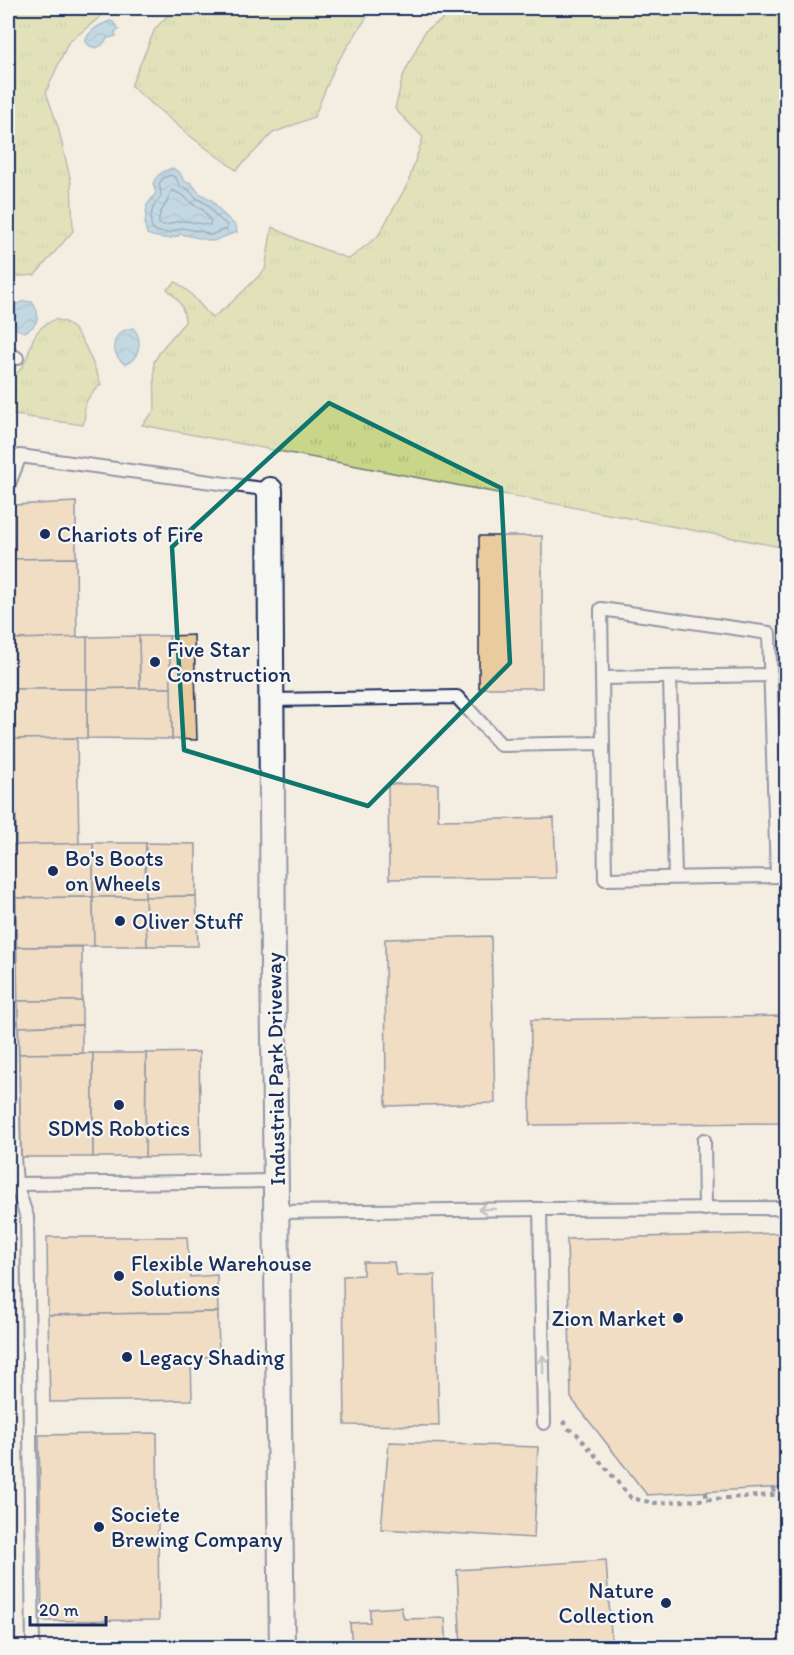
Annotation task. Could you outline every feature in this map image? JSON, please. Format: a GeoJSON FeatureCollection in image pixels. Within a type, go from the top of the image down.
{"type":"FeatureCollection","features":[{"type":"Feature","properties":{"kind":"street","name":"Industrial Park Driveway"},"geometry":{"type":"LineString","coordinates":[[270,490],[282,1647]]}},
{"type":"Feature","properties":{"kind":"lane"},"geometry":{"type":"LineString","coordinates":[[8,486],[20,456],[270,490]]}},
{"type":"Feature","properties":{"kind":"lane"},"geometry":{"type":"LineString","coordinates":[[601,609],[769,633],[771,675],[777,876],[605,879],[601,609]]}},
{"type":"Feature","properties":{"kind":"lane"},"geometry":{"type":"LineString","coordinates":[[602,678],[771,675]]}},
{"type":"Feature","properties":{"kind":"lane"},"geometry":{"type":"LineString","coordinates":[[670,677],[675,878]]}},
{"type":"Feature","properties":{"kind":"lane"},"geometry":{"type":"LineString","coordinates":[[271,700],[457,697],[501,745],[603,743]]}},
{"type":"Feature","properties":{"kind":"lane"},"geometry":{"type":"LineString","coordinates":[[8,883],[14,1157],[16,1184],[27,1217],[33,1647]]}},
{"type":"Feature","properties":{"kind":"lane"},"geometry":{"type":"LineString","coordinates":[[704,1140],[705,1209]]}},
{"type":"Feature","properties":{"kind":"lane"},"geometry":{"type":"LineString","coordinates":[[16,1184],[276,1181]]}},
{"type":"Feature","properties":{"kind":"lane"},"geometry":{"type":"LineString","coordinates":[[277,1212],[786,1208]]}},
{"type":"Feature","properties":{"kind":"lane"},"geometry":{"type":"LineString","coordinates":[[540,1209],[544,1422]]}},
{"type":"Feature","properties":{"kind":"path"},"geometry":{"type":"LineString","coordinates":[[558,1415],[631,1498],[654,1503],[786,1494]]}},
{"type":"Feature","properties":{"kind":"path"},"geometry":{"type":"LineString","coordinates":[[773,1488],[774,1495]]}},
{"type":"Feature","properties":{"kind":"path"},"geometry":{"type":"LineString","coordinates":[[706,1492],[706,1500]]}},
{"type":"Feature","properties":{"kind":"highlighted area"},"geometry":{"type":"Polygon","coordinates":[[[329,403],[501,488],[510,663],[368,806],[184,750],[172,547],[329,403]]]}},
{"type":"Feature","properties":{"kind":"green space"},"geometry":{"type":"Polygon","coordinates":[[[8,8],[111,8],[68,43],[46,92],[58,127],[71,182],[73,231],[35,275],[8,277],[8,8]]]}},
{"type":"Feature","properties":{"kind":"green space"},"geometry":{"type":"Polygon","coordinates":[[[175,8],[376,8],[370,12],[336,64],[314,117],[273,133],[236,170],[190,136],[131,86],[155,29],[175,8]]]}},
{"type":"Feature","properties":{"kind":"green space"},"geometry":{"type":"Polygon","coordinates":[[[458,8],[786,8],[786,548],[142,425],[155,410],[154,362],[161,350],[185,322],[180,304],[167,289],[176,282],[190,293],[212,318],[265,270],[272,227],[349,259],[378,236],[408,183],[423,137],[395,109],[403,76],[425,31],[458,8]]]}},
{"type":"Feature","properties":{"kind":"green space"},"geometry":{"type":"Polygon","coordinates":[[[55,319],[67,323],[79,336],[101,384],[86,402],[83,425],[8,414],[8,380],[22,367],[37,333],[43,326],[55,319]]]}},
{"type":"Feature","properties":{"kind":"water"},"geometry":{"type":"Polygon","coordinates":[[[110,21],[119,30],[115,32],[116,36],[108,38],[96,48],[85,41],[95,28],[110,21]]]}},
{"type":"Feature","properties":{"kind":"water"},"geometry":{"type":"Polygon","coordinates":[[[172,168],[180,173],[184,181],[191,183],[199,193],[213,201],[236,226],[237,232],[213,241],[181,234],[160,238],[147,234],[145,225],[147,205],[156,193],[153,184],[160,174],[172,168]]]}},
{"type":"Feature","properties":{"kind":"water"},"geometry":{"type":"Polygon","coordinates":[[[24,301],[32,302],[37,311],[36,323],[25,332],[13,326],[10,319],[12,306],[24,301]]]}},
{"type":"Feature","properties":{"kind":"water"},"geometry":{"type":"Polygon","coordinates":[[[133,328],[139,343],[137,354],[125,364],[116,354],[114,346],[120,333],[133,328]]]}},
{"type":"Feature","properties":{"kind":"building","name":"Chariots of Fire"},"geometry":{"type":"Polygon","coordinates":[[[76,502],[76,558],[14,559],[13,505],[76,502]]]}},
{"type":"Feature","properties":{"kind":"building"},"geometry":{"type":"Polygon","coordinates":[[[479,536],[542,536],[542,688],[479,688],[479,536]]]}},
{"type":"Feature","properties":{"kind":"building"},"geometry":{"type":"Polygon","coordinates":[[[76,558],[77,638],[15,639],[14,559],[76,558]]]}},
{"type":"Feature","properties":{"kind":"building"},"geometry":{"type":"Polygon","coordinates":[[[194,635],[197,740],[172,739],[169,636],[194,635]]]}},
{"type":"Feature","properties":{"kind":"building","name":"Five Star Construction"},"geometry":{"type":"Polygon","coordinates":[[[139,636],[169,636],[171,688],[140,688],[139,636]]]}},
{"type":"Feature","properties":{"kind":"building"},"geometry":{"type":"Polygon","coordinates":[[[139,636],[140,688],[87,689],[87,637],[139,636]]]}},
{"type":"Feature","properties":{"kind":"building"},"geometry":{"type":"Polygon","coordinates":[[[87,637],[87,689],[15,689],[15,639],[87,637]]]}},
{"type":"Feature","properties":{"kind":"building"},"geometry":{"type":"Polygon","coordinates":[[[171,688],[172,739],[87,738],[87,689],[171,688]]]}},
{"type":"Feature","properties":{"kind":"building"},"geometry":{"type":"Polygon","coordinates":[[[15,689],[87,689],[87,738],[15,739],[15,689]]]}},
{"type":"Feature","properties":{"kind":"building"},"geometry":{"type":"Polygon","coordinates":[[[77,738],[79,844],[16,845],[15,739],[77,738]]]}},
{"type":"Feature","properties":{"kind":"building"},"geometry":{"type":"Polygon","coordinates":[[[388,784],[438,784],[438,820],[554,818],[556,878],[389,879],[388,784]]]}},
{"type":"Feature","properties":{"kind":"building"},"geometry":{"type":"Polygon","coordinates":[[[93,843],[146,843],[145,897],[93,897],[93,843]]]}},
{"type":"Feature","properties":{"kind":"building","name":"Bo's Boots on Wheels"},"geometry":{"type":"Polygon","coordinates":[[[93,843],[93,897],[13,898],[13,845],[93,843]]]}},
{"type":"Feature","properties":{"kind":"building"},"geometry":{"type":"Polygon","coordinates":[[[146,843],[196,844],[196,896],[145,897],[146,843]]]}},
{"type":"Feature","properties":{"kind":"building"},"geometry":{"type":"Polygon","coordinates":[[[196,896],[198,946],[147,946],[145,897],[196,896]]]}},
{"type":"Feature","properties":{"kind":"building"},"geometry":{"type":"Polygon","coordinates":[[[93,897],[94,946],[13,947],[13,898],[93,897]]]}},
{"type":"Feature","properties":{"kind":"building","name":"Oliver Stuff"},"geometry":{"type":"Polygon","coordinates":[[[93,897],[145,897],[147,946],[94,946],[93,897]]]}},
{"type":"Feature","properties":{"kind":"building"},"geometry":{"type":"Polygon","coordinates":[[[491,936],[495,1103],[386,1106],[385,939],[491,936]]]}},
{"type":"Feature","properties":{"kind":"building"},"geometry":{"type":"Polygon","coordinates":[[[16,947],[82,947],[82,1001],[17,1001],[16,947]]]}},
{"type":"Feature","properties":{"kind":"building"},"geometry":{"type":"Polygon","coordinates":[[[17,1001],[82,1001],[82,1025],[17,1027],[17,1001]]]}},
{"type":"Feature","properties":{"kind":"building"},"geometry":{"type":"Polygon","coordinates":[[[786,1016],[786,1123],[530,1125],[531,1020],[786,1016]]]}},
{"type":"Feature","properties":{"kind":"building"},"geometry":{"type":"Polygon","coordinates":[[[82,1025],[82,1053],[18,1054],[17,1027],[82,1025]]]}},
{"type":"Feature","properties":{"kind":"building"},"geometry":{"type":"Polygon","coordinates":[[[199,1052],[201,1156],[145,1157],[146,1053],[199,1052]]]}},
{"type":"Feature","properties":{"kind":"building"},"geometry":{"type":"Polygon","coordinates":[[[93,1053],[93,1157],[19,1157],[18,1054],[93,1053]]]}},
{"type":"Feature","properties":{"kind":"building","name":"SDMS Robotics"},"geometry":{"type":"Polygon","coordinates":[[[93,1053],[146,1053],[145,1157],[93,1157],[93,1053]]]}},
{"type":"Feature","properties":{"kind":"building","name":"Zion Market"},"geometry":{"type":"Polygon","coordinates":[[[786,1233],[786,1487],[647,1495],[571,1398],[567,1239],[786,1233]]]}},
{"type":"Feature","properties":{"kind":"building","name":"Flexible Warehouse Solutions"},"geometry":{"type":"Polygon","coordinates":[[[47,1237],[187,1237],[190,1277],[217,1275],[218,1312],[48,1315],[47,1237]]]}},
{"type":"Feature","properties":{"kind":"building"},"geometry":{"type":"Polygon","coordinates":[[[363,1262],[394,1262],[396,1275],[435,1275],[439,1426],[345,1425],[343,1276],[363,1275],[363,1262]]]}},
{"type":"Feature","properties":{"kind":"building","name":"Legacy Shading"},"geometry":{"type":"Polygon","coordinates":[[[218,1312],[219,1356],[191,1358],[192,1400],[50,1402],[48,1315],[218,1312]]]}},
{"type":"Feature","properties":{"kind":"building","name":"Societe Brewing Company"},"geometry":{"type":"Polygon","coordinates":[[[157,1433],[159,1620],[42,1621],[39,1435],[157,1433]]]}},
{"type":"Feature","properties":{"kind":"building"},"geometry":{"type":"Polygon","coordinates":[[[389,1442],[538,1447],[534,1538],[381,1529],[389,1442]]]}},
{"type":"Feature","properties":{"kind":"building"},"geometry":{"type":"Polygon","coordinates":[[[606,1560],[612,1648],[461,1648],[457,1570],[606,1560]]]}},
{"type":"Feature","properties":{"kind":"building"},"geometry":{"type":"Polygon","coordinates":[[[401,1607],[404,1619],[445,1618],[447,1648],[352,1648],[350,1623],[370,1622],[370,1609],[401,1607]]]}},
{"type":"Feature","properties":{"kind":"place","name":"Chariots of Fire"},"geometry":{"type":"Point","coordinates":[45,534]}},
{"type":"Feature","properties":{"kind":"place","name":"Five Star Construction"},"geometry":{"type":"Point","coordinates":[155,662]}},
{"type":"Feature","properties":{"kind":"place","name":"Bo's Boots on Wheels"},"geometry":{"type":"Point","coordinates":[53,871]}},
{"type":"Feature","properties":{"kind":"place","name":"Oliver Stuff"},"geometry":{"type":"Point","coordinates":[120,921]}},
{"type":"Feature","properties":{"kind":"place","name":"SDMS Robotics"},"geometry":{"type":"Point","coordinates":[119,1105]}},
{"type":"Feature","properties":{"kind":"place","name":"Flexible Warehouse Solutions"},"geometry":{"type":"Point","coordinates":[119,1276]}},
{"type":"Feature","properties":{"kind":"place","name":"Zion Market"},"geometry":{"type":"Point","coordinates":[678,1318]}},
{"type":"Feature","properties":{"kind":"place","name":"Legacy Shading"},"geometry":{"type":"Point","coordinates":[127,1357]}},
{"type":"Feature","properties":{"kind":"place","name":"Societe Brewing Company"},"geometry":{"type":"Point","coordinates":[99,1527]}},
{"type":"Feature","properties":{"kind":"place","name":"Nature Collection"},"geometry":{"type":"Point","coordinates":[666,1603]}}]}
